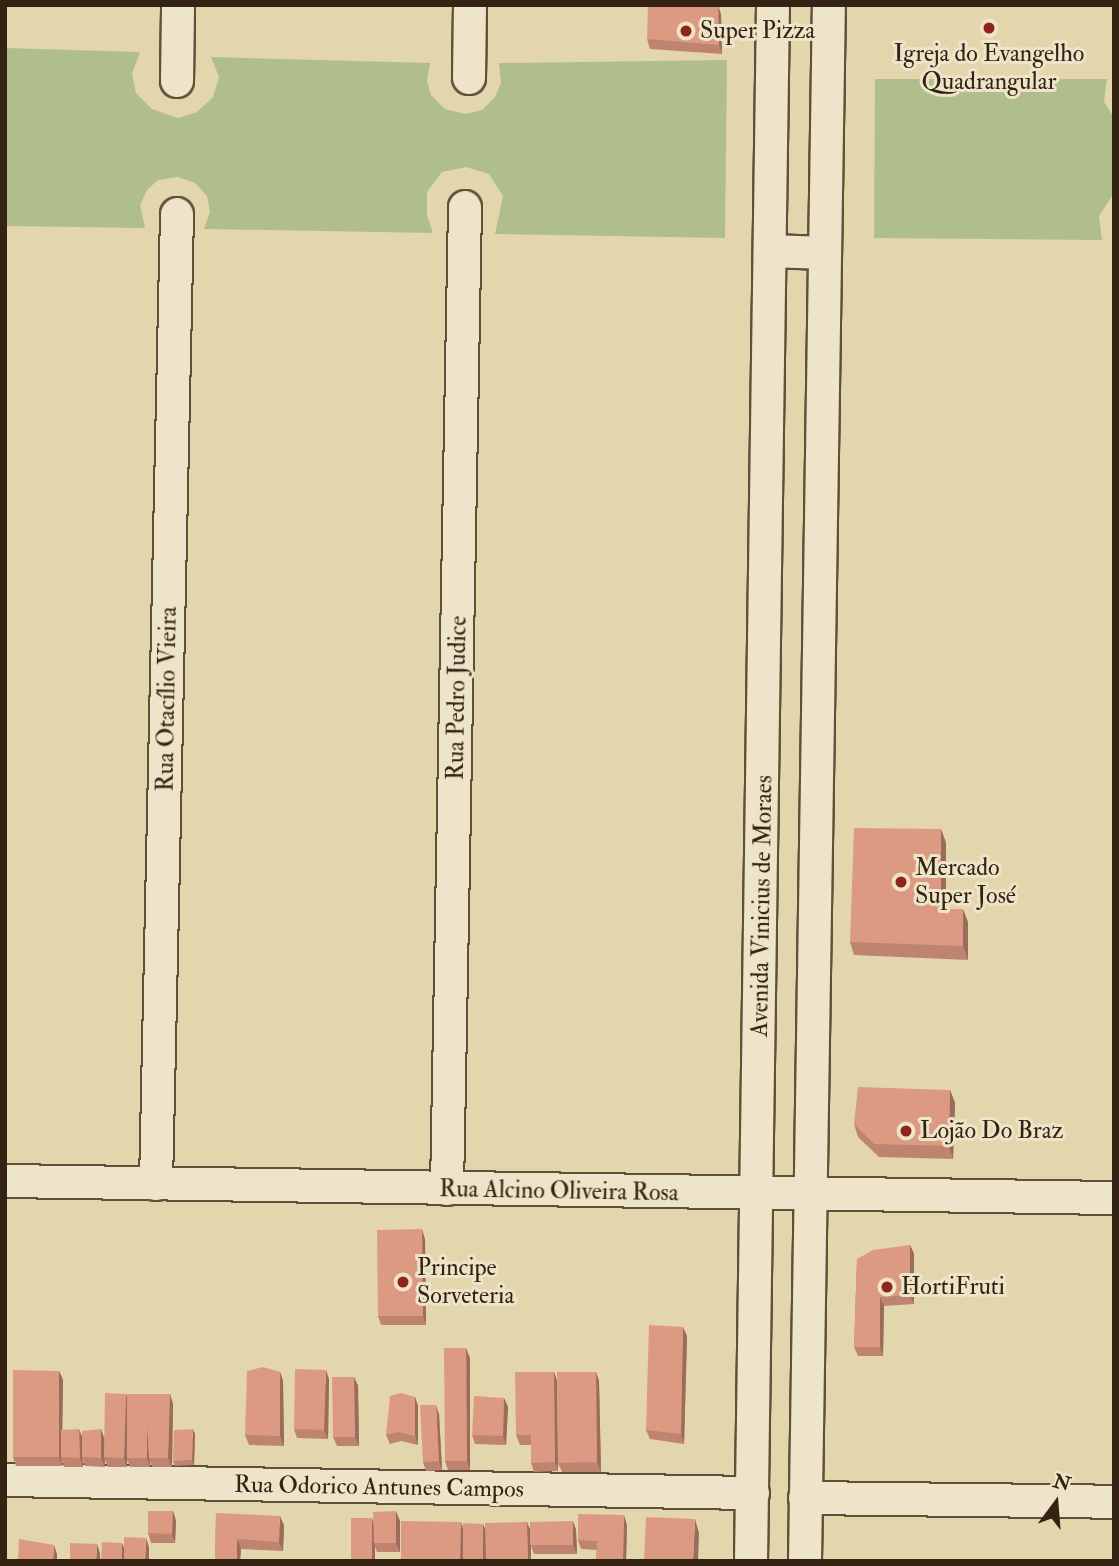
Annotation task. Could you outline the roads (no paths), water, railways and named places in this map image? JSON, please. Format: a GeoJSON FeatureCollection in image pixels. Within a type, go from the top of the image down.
{"type":"FeatureCollection","features":[{"type":"Feature","properties":{"kind":"street"},"geometry":{"type":"LineString","coordinates":[[177,81],[178,5]]}},
{"type":"Feature","properties":{"kind":"street"},"geometry":{"type":"LineString","coordinates":[[469,78],[470,5]]}},
{"type":"Feature","properties":{"kind":"street","name":"Avenida Vinicius de Moraes"},"geometry":{"type":"LineString","coordinates":[[751,1561],[773,5]]}},
{"type":"Feature","properties":{"kind":"street"},"geometry":{"type":"LineString","coordinates":[[805,1561],[813,1196],[830,5]]}},
{"type":"Feature","properties":{"kind":"street","name":"Rua Pedro Judice"},"geometry":{"type":"LineString","coordinates":[[447,1189],[466,206]]}},
{"type":"Feature","properties":{"kind":"street","name":"Rua Otacílio Vieira"},"geometry":{"type":"LineString","coordinates":[[156,1184],[177,214]]}},
{"type":"Feature","properties":{"kind":"street"},"geometry":{"type":"LineString","coordinates":[[770,251],[825,253]]}},
{"type":"Feature","properties":{"kind":"street","name":"Rua Alcino Oliveira Rosa"},"geometry":{"type":"LineString","coordinates":[[5,1181],[813,1196],[1114,1198]]}},
{"type":"Feature","properties":{"kind":"street","name":"Rua Odorico Antunes Campos"},"geometry":{"type":"LineString","coordinates":[[5,1480],[753,1493]]}},
{"type":"Feature","properties":{"kind":"street"},"geometry":{"type":"LineString","coordinates":[[805,1498],[1114,1502]]}},
{"type":"Feature","properties":{"kind":"place","name":"Igreja do Evangelho Quadrangular"},"geometry":{"type":"Point","coordinates":[989,28]}},
{"type":"Feature","properties":{"kind":"place","name":"Super Pizza"},"geometry":{"type":"Point","coordinates":[686,31]}},
{"type":"Feature","properties":{"kind":"place","name":"Mercado Super José"},"geometry":{"type":"Point","coordinates":[901,882]}},
{"type":"Feature","properties":{"kind":"place","name":"Lojão Do Braz"},"geometry":{"type":"Point","coordinates":[906,1131]}},
{"type":"Feature","properties":{"kind":"place","name":"Principe Sorveteria"},"geometry":{"type":"Point","coordinates":[403,1282]}},
{"type":"Feature","properties":{"kind":"place","name":"HortiFruti"},"geometry":{"type":"Point","coordinates":[887,1287]}}]}
